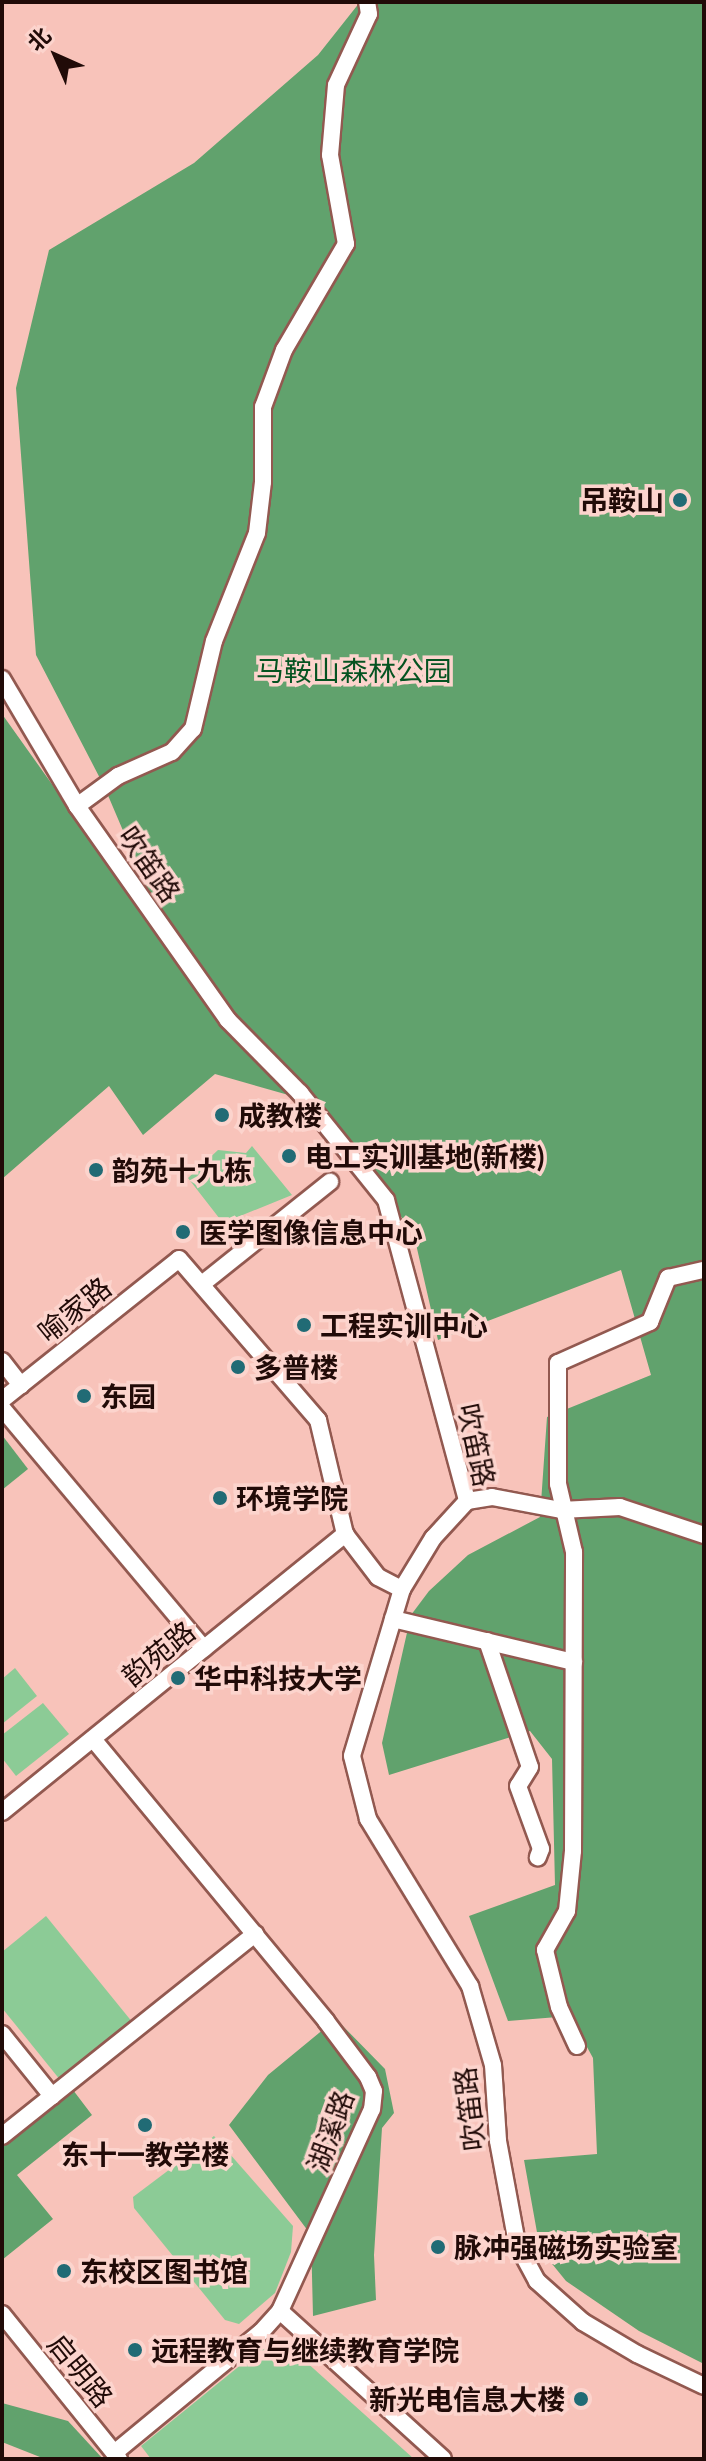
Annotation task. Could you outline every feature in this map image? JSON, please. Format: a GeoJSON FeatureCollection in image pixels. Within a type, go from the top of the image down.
{"type":"FeatureCollection","features":[{"type":"Feature","properties":{"kind":"street"},"geometry":{"type":"LineString","coordinates":[[77,806],[118,776],[172,752],[193,729],[214,641],[257,533],[263,482],[263,407],[284,350],[346,244],[330,155],[336,85],[369,14],[367,2]]}},
{"type":"Feature","properties":{"kind":"street","name":"吹笛路"},"geometry":{"type":"LineString","coordinates":[[2,679],[77,806],[228,1020],[300,1093],[386,1200],[467,1501],[433,1538],[402,1589],[352,1756],[368,1819],[470,1986],[493,2065],[498,2141],[517,2244],[537,2281],[583,2322],[637,2354],[704,2386]]}},
{"type":"Feature","properties":{"kind":"street"},"geometry":{"type":"LineString","coordinates":[[330,1182],[202,1284],[318,1420],[345,1534],[378,1577],[402,1589]]}},
{"type":"Feature","properties":{"kind":"street","name":"喻家路"},"geometry":{"type":"LineString","coordinates":[[2,1400],[179,1259],[202,1284]]}},
{"type":"Feature","properties":{"kind":"street"},"geometry":{"type":"LineString","coordinates":[[577,2046],[559,2007],[545,1950],[567,1911],[573,1851],[574,1552],[561,1510],[558,1363],[650,1322],[668,1278],[704,1270]]}},
{"type":"Feature","properties":{"kind":"street"},"geometry":{"type":"LineString","coordinates":[[2,1361],[21,1385]]}},
{"type":"Feature","properties":{"kind":"street"},"geometry":{"type":"LineString","coordinates":[[2,1408],[204,1649]]}},
{"type":"Feature","properties":{"kind":"street"},"geometry":{"type":"LineString","coordinates":[[467,1501],[492,1497],[561,1510],[620,1507],[704,1535]]}},
{"type":"Feature","properties":{"kind":"street","name":"韵苑路"},"geometry":{"type":"LineString","coordinates":[[2,1812],[345,1534]]}},
{"type":"Feature","properties":{"kind":"street"},"geometry":{"type":"LineString","coordinates":[[393,1619],[574,1662]]}},
{"type":"Feature","properties":{"kind":"street"},"geometry":{"type":"LineString","coordinates":[[487,1641],[530,1767],[518,1786],[541,1849],[538,1857]]}},
{"type":"Feature","properties":{"kind":"street","name":"湖溪路"},"geometry":{"type":"LineString","coordinates":[[93,1739],[255,1934],[368,2077],[374,2091],[372,2109],[280,2311]]}},
{"type":"Feature","properties":{"kind":"street"},"geometry":{"type":"LineString","coordinates":[[2,2136],[255,1934]]}},
{"type":"Feature","properties":{"kind":"street"},"geometry":{"type":"LineString","coordinates":[[2,2034],[52,2096]]}},
{"type":"Feature","properties":{"kind":"street"},"geometry":{"type":"LineString","coordinates":[[116,2456],[261,2332],[280,2311],[443,2459]]}},
{"type":"Feature","properties":{"kind":"street","name":"启明路"},"geometry":{"type":"LineString","coordinates":[[2,2314],[116,2456]]}},
{"type":"Feature","properties":{"kind":"green space","name":"马鞍山森林公园"},"geometry":{"type":"Polygon","coordinates":[[[360,2],[704,2],[704,2364],[639,2331],[566,2281],[540,2249],[524,2160],[597,2154],[593,2058],[570,2016],[508,2021],[469,1916],[555,1885],[552,1759],[530,1731],[389,1775],[382,1743],[411,1615],[429,1591],[468,1555],[540,1517],[547,1417],[651,1375],[621,1270],[438,1340],[413,1231],[167,934],[104,786],[36,655],[16,388],[49,250],[194,163],[318,55],[360,2]]]}},
{"type":"Feature","properties":{"kind":"green space"},"geometry":{"type":"Polygon","coordinates":[[[2,714],[234,1040],[292,1096],[215,1074],[143,1135],[109,1086],[2,1179],[2,714]]]}},
{"type":"Feature","properties":{"kind":"green space"},"geometry":{"type":"Polygon","coordinates":[[[252,1146],[292,1195],[223,1223],[188,1178],[218,1150],[246,1153],[252,1146]]]}},
{"type":"Feature","properties":{"kind":"green space"},"geometry":{"type":"Polygon","coordinates":[[[2,1435],[28,1469],[2,1490],[2,1435]]]}},
{"type":"Feature","properties":{"kind":"green space"},"geometry":{"type":"Polygon","coordinates":[[[15,1668],[37,1696],[2,1724],[2,1679],[15,1668]]]}},
{"type":"Feature","properties":{"kind":"green space"},"geometry":{"type":"Polygon","coordinates":[[[43,1703],[69,1734],[16,1776],[2,1758],[2,1735],[43,1703]]]}},
{"type":"Feature","properties":{"kind":"green space"},"geometry":{"type":"Polygon","coordinates":[[[46,1916],[133,2023],[61,2081],[2,2008],[2,1952],[46,1916]]]}},
{"type":"Feature","properties":{"kind":"green space"},"geometry":{"type":"Polygon","coordinates":[[[336,2019],[385,2069],[394,2113],[382,2128],[374,2255],[376,2300],[313,2316],[311,2235],[229,2125],[268,2075],[336,2019]]]}},
{"type":"Feature","properties":{"kind":"green space"},"geometry":{"type":"Polygon","coordinates":[[[73,2090],[92,2115],[17,2175],[53,2219],[2,2260],[2,2147],[73,2090]]]}},
{"type":"Feature","properties":{"kind":"green space"},"geometry":{"type":"Polygon","coordinates":[[[214,2136],[293,2226],[291,2252],[275,2293],[239,2324],[225,2320],[134,2208],[133,2197],[214,2136]]]}},
{"type":"Feature","properties":{"kind":"green space"},"geometry":{"type":"Polygon","coordinates":[[[281,2341],[414,2459],[151,2459],[141,2446],[269,2342],[281,2341]]]}},
{"type":"Feature","properties":{"kind":"green space"},"geometry":{"type":"Polygon","coordinates":[[[2,2403],[68,2421],[103,2459],[45,2459],[2,2442],[2,2403]]]}},
{"type":"Feature","properties":{"kind":"place","name":"吊鞍山"},"geometry":{"type":"Point","coordinates":[680,500]}},
{"type":"Feature","properties":{"kind":"place","name":"成教楼"},"geometry":{"type":"Point","coordinates":[222,1115]}},
{"type":"Feature","properties":{"kind":"place","name":"电工实训基地(新楼)"},"geometry":{"type":"Point","coordinates":[289,1156]}},
{"type":"Feature","properties":{"kind":"place","name":"韵苑十九栋"},"geometry":{"type":"Point","coordinates":[96,1170]}},
{"type":"Feature","properties":{"kind":"place","name":"医学图像信息中心"},"geometry":{"type":"Point","coordinates":[183,1232]}},
{"type":"Feature","properties":{"kind":"place","name":"工程实训中心"},"geometry":{"type":"Point","coordinates":[304,1325]}},
{"type":"Feature","properties":{"kind":"place","name":"多普楼"},"geometry":{"type":"Point","coordinates":[238,1367]}},
{"type":"Feature","properties":{"kind":"place","name":"东园"},"geometry":{"type":"Point","coordinates":[84,1396]}},
{"type":"Feature","properties":{"kind":"place","name":"环境学院"},"geometry":{"type":"Point","coordinates":[220,1498]}},
{"type":"Feature","properties":{"kind":"place","name":"华中科技大学"},"geometry":{"type":"Point","coordinates":[178,1678]}},
{"type":"Feature","properties":{"kind":"place","name":"东十一教学楼"},"geometry":{"type":"Point","coordinates":[145,2125]}},
{"type":"Feature","properties":{"kind":"place","name":"脉冲强磁场实验室"},"geometry":{"type":"Point","coordinates":[438,2247]}},
{"type":"Feature","properties":{"kind":"place","name":"东校区图书馆"},"geometry":{"type":"Point","coordinates":[64,2271]}},
{"type":"Feature","properties":{"kind":"place","name":"远程教育与继续教育学院"},"geometry":{"type":"Point","coordinates":[135,2350]}},
{"type":"Feature","properties":{"kind":"place","name":"新光电信息大楼"},"geometry":{"type":"Point","coordinates":[581,2399]}}]}
